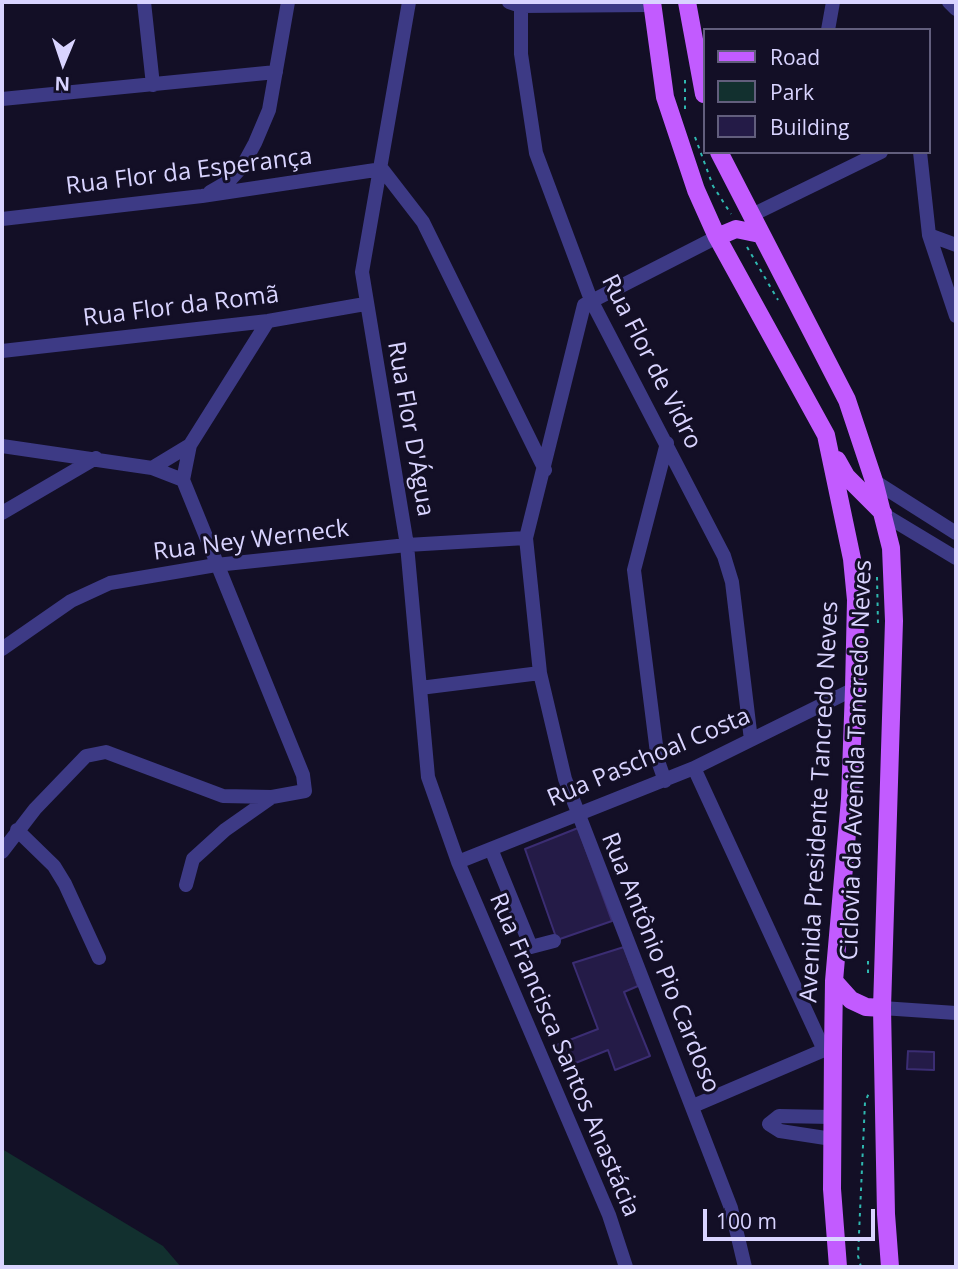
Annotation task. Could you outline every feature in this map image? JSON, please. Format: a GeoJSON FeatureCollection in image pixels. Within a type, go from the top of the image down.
{"type":"FeatureCollection","features":[{"type":"Feature","properties":{"kind":"main road"},"geometry":{"type":"LineString","coordinates":[[687,2],[702,83]]}},
{"type":"Feature","properties":{"kind":"main road","name":"Avenida Presidente Tancredo Neves"},"geometry":{"type":"LineString","coordinates":[[652,3],[665,97],[696,190],[717,237],[826,435],[852,559],[856,600],[850,799],[828,1051],[832,1189],[838,1267]]}},
{"type":"Feature","properties":{"kind":"main road"},"geometry":{"type":"LineString","coordinates":[[720,154],[847,400],[874,481],[891,548],[894,621],[882,1008],[886,1214],[890,1267]]}},
{"type":"Feature","properties":{"kind":"main road"},"geometry":{"type":"LineString","coordinates":[[717,237],[736,229],[760,234]]}},
{"type":"Feature","properties":{"kind":"main road"},"geometry":{"type":"LineString","coordinates":[[826,435],[846,477],[883,514]]}},
{"type":"Feature","properties":{"kind":"main road"},"geometry":{"type":"LineString","coordinates":[[834,981],[851,1000],[882,1008]]}},
{"type":"Feature","properties":{"kind":"street"},"geometry":{"type":"LineString","coordinates":[[144,2],[153,85]]}},
{"type":"Feature","properties":{"kind":"street"},"geometry":{"type":"LineString","coordinates":[[202,196],[229,181],[242,167],[269,110],[288,2]]}},
{"type":"Feature","properties":{"kind":"street","name":"Rua Flor D'Água"},"geometry":{"type":"LineString","coordinates":[[409,2],[362,272],[365,304],[407,545],[428,777],[458,862]]}},
{"type":"Feature","properties":{"kind":"street"},"geometry":{"type":"LineString","coordinates":[[828,28],[833,2]]}},
{"type":"Feature","properties":{"kind":"street"},"geometry":{"type":"LineString","coordinates":[[949,2],[956,9]]}},
{"type":"Feature","properties":{"kind":"street"},"geometry":{"type":"LineString","coordinates":[[517,3],[652,3]]}},
{"type":"Feature","properties":{"kind":"street","name":"Rua Flor de Vidro"},"geometry":{"type":"LineString","coordinates":[[517,3],[521,54],[536,153],[591,300],[724,556],[732,582],[751,740]]}},
{"type":"Feature","properties":{"kind":"street"},"geometry":{"type":"LineString","coordinates":[[2,99],[276,72]]}},
{"type":"Feature","properties":{"kind":"street"},"geometry":{"type":"LineString","coordinates":[[750,216],[877,154]]}},
{"type":"Feature","properties":{"kind":"street"},"geometry":{"type":"LineString","coordinates":[[920,154],[929,235],[956,316]]}},
{"type":"Feature","properties":{"kind":"street"},"geometry":{"type":"LineString","coordinates":[[382,169],[423,222],[545,470]]}},
{"type":"Feature","properties":{"kind":"street","name":"Rua Flor da Esperança"},"geometry":{"type":"LineString","coordinates":[[2,219],[202,196],[382,169]]}},
{"type":"Feature","properties":{"kind":"street"},"geometry":{"type":"LineString","coordinates":[[929,235],[956,245]]}},
{"type":"Feature","properties":{"kind":"street"},"geometry":{"type":"LineString","coordinates":[[526,538],[584,305],[717,237]]}},
{"type":"Feature","properties":{"kind":"street","name":"Rua Flor da Romã"},"geometry":{"type":"LineString","coordinates":[[2,351],[268,321],[365,304]]}},
{"type":"Feature","properties":{"kind":"street"},"geometry":{"type":"LineString","coordinates":[[2,852],[86,755],[106,752],[223,796],[272,797],[301,793],[306,785],[183,480],[190,445],[268,321]]}},
{"type":"Feature","properties":{"kind":"street"},"geometry":{"type":"LineString","coordinates":[[665,781],[658,761],[634,570],[667,443]]}},
{"type":"Feature","properties":{"kind":"street"},"geometry":{"type":"LineString","coordinates":[[152,468],[190,445]]}},
{"type":"Feature","properties":{"kind":"street"},"geometry":{"type":"LineString","coordinates":[[2,446],[152,468],[183,480]]}},
{"type":"Feature","properties":{"kind":"street"},"geometry":{"type":"LineString","coordinates":[[2,513],[96,458]]}},
{"type":"Feature","properties":{"kind":"street"},"geometry":{"type":"LineString","coordinates":[[874,481],[956,533]]}},
{"type":"Feature","properties":{"kind":"street"},"geometry":{"type":"LineString","coordinates":[[883,514],[956,558]]}},
{"type":"Feature","properties":{"kind":"street","name":"Rua Ney Werneck"},"geometry":{"type":"LineString","coordinates":[[2,649],[71,601],[110,583],[216,565],[407,545],[526,538]]}},
{"type":"Feature","properties":{"kind":"street","name":"Rua Antônio Pio Cardoso"},"geometry":{"type":"LineString","coordinates":[[526,538],[540,673],[576,814],[693,1106],[731,1208],[745,1267]]}},
{"type":"Feature","properties":{"kind":"street"},"geometry":{"type":"LineString","coordinates":[[420,688],[540,673]]}},
{"type":"Feature","properties":{"kind":"street","name":"Rua Paschoal Costa"},"geometry":{"type":"LineString","coordinates":[[458,862],[665,781],[854,690]]}},
{"type":"Feature","properties":{"kind":"street"},"geometry":{"type":"LineString","coordinates":[[693,1106],[828,1051],[694,768]]}},
{"type":"Feature","properties":{"kind":"street"},"geometry":{"type":"LineString","coordinates":[[186,885],[193,859],[225,830],[272,797]]}},
{"type":"Feature","properties":{"kind":"street"},"geometry":{"type":"LineString","coordinates":[[18,831],[54,866],[99,958]]}},
{"type":"Feature","properties":{"kind":"street"},"geometry":{"type":"LineString","coordinates":[[491,849],[531,947],[554,941]]}},
{"type":"Feature","properties":{"kind":"street","name":"Rua Francisca Santos Anastácia"},"geometry":{"type":"LineString","coordinates":[[458,862],[609,1215],[626,1267]]}},
{"type":"Feature","properties":{"kind":"street"},"geometry":{"type":"LineString","coordinates":[[882,1008],[956,1013]]}},
{"type":"Feature","properties":{"kind":"street"},"geometry":{"type":"LineString","coordinates":[[832,1117],[779,1116],[769,1124],[780,1131],[832,1139]]}},
{"type":"Feature","properties":{"kind":"path"},"geometry":{"type":"LineString","coordinates":[[685,68],[685,110]]}},
{"type":"Feature","properties":{"kind":"path"},"geometry":{"type":"LineString","coordinates":[[694,135],[713,186],[780,304]]}},
{"type":"Feature","properties":{"kind":"path","name":"Ciclovia da Avenida Tancredo Neves"},"geometry":{"type":"LineString","coordinates":[[877,573],[875,595],[879,631]]}},
{"type":"Feature","properties":{"kind":"path","name":"Ciclovia da Avenida Tancredo Neves"},"geometry":{"type":"LineString","coordinates":[[868,957],[870,983]]}},
{"type":"Feature","properties":{"kind":"path"},"geometry":{"type":"LineString","coordinates":[[861,1267],[858,1256],[865,1102],[869,1091]]}},
{"type":"Feature","properties":{"kind":"green space"},"geometry":{"type":"Polygon","coordinates":[[[2,1149],[163,1246],[181,1267],[2,1267],[2,1149]]]}},
{"type":"Feature","properties":{"kind":"building"},"geometry":{"type":"Polygon","coordinates":[[[578,828],[612,921],[557,940],[525,849],[578,828]]]}},
{"type":"Feature","properties":{"kind":"building"},"geometry":{"type":"Polygon","coordinates":[[[624,947],[638,986],[624,992],[650,1056],[615,1070],[608,1050],[563,1068],[554,1046],[598,1029],[573,963],[624,947]]]}},
{"type":"Feature","properties":{"kind":"building"},"geometry":{"type":"Polygon","coordinates":[[[908,1051],[934,1052],[934,1070],[907,1069],[908,1051]]]}}]}
